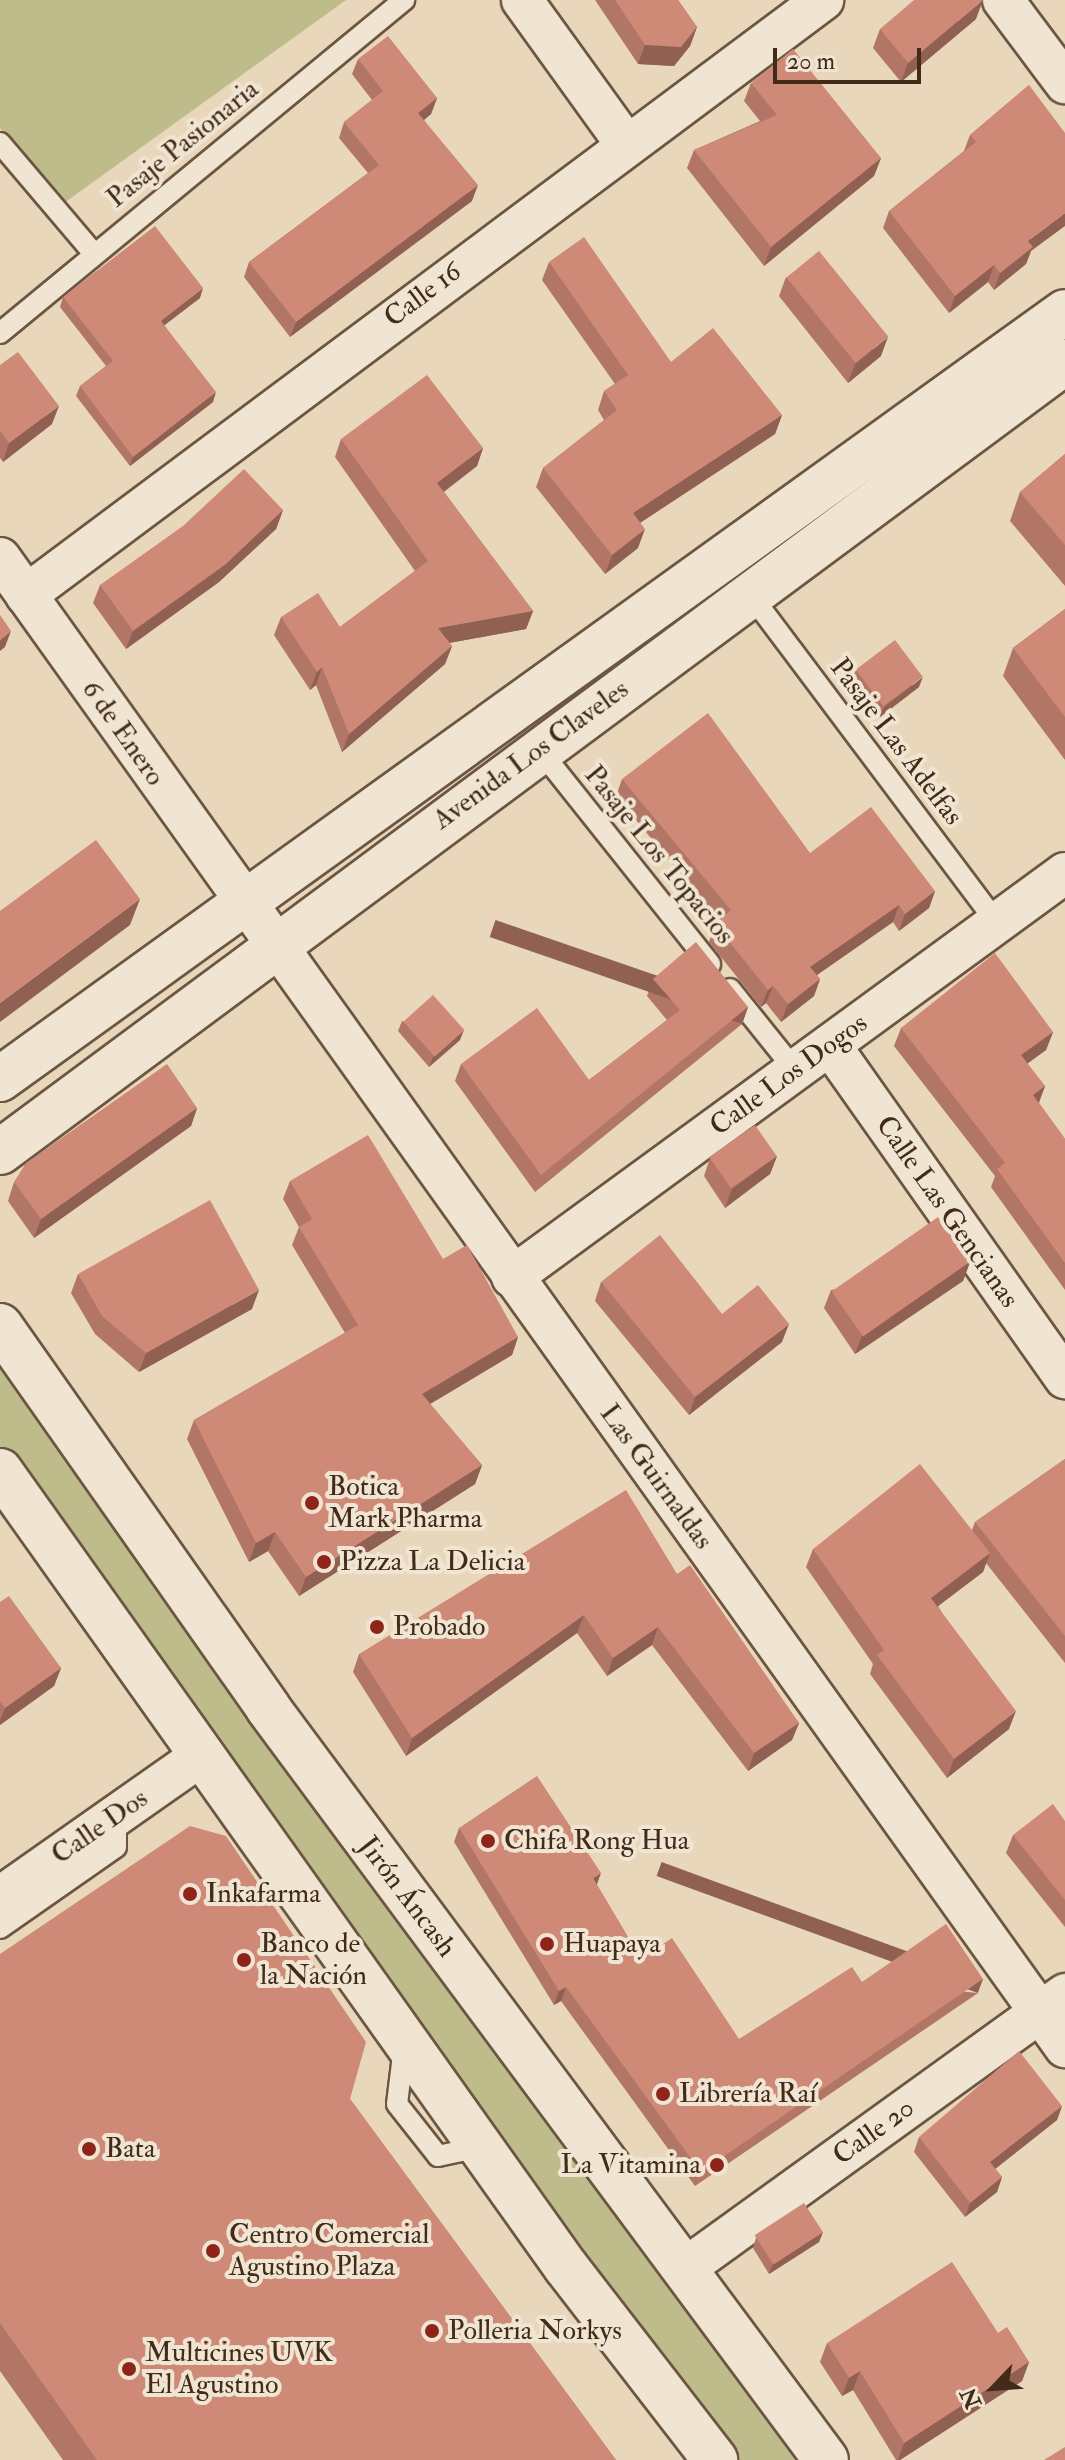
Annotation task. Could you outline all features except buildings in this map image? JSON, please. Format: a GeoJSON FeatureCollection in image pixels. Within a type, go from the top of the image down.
{"type":"FeatureCollection","features":[{"type":"Feature","properties":{"kind":"street"},"geometry":{"type":"LineString","coordinates":[[522,0],[625,143]]}},
{"type":"Feature","properties":{"kind":"street","name":"Calle 16"},"geometry":{"type":"LineString","coordinates":[[26,595],[625,143],[823,0]]}},
{"type":"Feature","properties":{"kind":"street"},"geometry":{"type":"LineString","coordinates":[[1003,0],[1065,83]]}},
{"type":"Feature","properties":{"kind":"street","name":"Avenida Los Claveles"},"geometry":{"type":"LineString","coordinates":[[0,1079],[247,908],[1065,312]]}},
{"type":"Feature","properties":{"kind":"street","name":"Avenida Los Claveles"},"geometry":{"type":"LineString","coordinates":[[0,1152],[539,749],[1065,362]]}},
{"type":"Feature","properties":{"kind":"street","name":"6 de Enero"},"geometry":{"type":"LineString","coordinates":[[0,558],[247,908]]}},
{"type":"Feature","properties":{"kind":"street","name":"Calle Los Dogos"},"geometry":{"type":"LineString","coordinates":[[512,1277],[1065,873]]}},
{"type":"Feature","properties":{"kind":"street","name":"Las Guirnaldas"},"geometry":{"type":"LineString","coordinates":[[247,908],[512,1277],[1052,2003],[1065,2047]]}},
{"type":"Feature","properties":{"kind":"street","name":"Calle Las Gencianas"},"geometry":{"type":"LineString","coordinates":[[830,1045],[1065,1378]]}},
{"type":"Feature","properties":{"kind":"street","name":"Jirón Áncash"},"geometry":{"type":"LineString","coordinates":[[0,1326],[268,1708],[826,2460]]}},
{"type":"Feature","properties":{"kind":"street"},"geometry":{"type":"LineString","coordinates":[[0,1471],[199,1757],[480,2147],[715,2460]]}},
{"type":"Feature","properties":{"kind":"street","name":"Calle Dos"},"geometry":{"type":"LineString","coordinates":[[0,1897],[199,1757]]}},
{"type":"Feature","properties":{"kind":"street","name":"Calle 20"},"geometry":{"type":"LineString","coordinates":[[684,2269],[1052,2003]]}},
{"type":"Feature","properties":{"kind":"lane","name":"Pasaje Pasionaria"},"geometry":{"type":"LineString","coordinates":[[0,333],[404,0]]}},
{"type":"Feature","properties":{"kind":"lane"},"geometry":{"type":"LineString","coordinates":[[0,143],[94,254]]}},
{"type":"Feature","properties":{"kind":"lane","name":"Pasaje Las Adelfas"},"geometry":{"type":"LineString","coordinates":[[750,594],[997,923]]}},
{"type":"Feature","properties":{"kind":"lane","name":"Pasaje Los Topacios"},"geometry":{"type":"LineString","coordinates":[[539,749],[795,1070]]}},
{"type":"Feature","properties":{"kind":"lane"},"geometry":{"type":"LineString","coordinates":[[0,1928],[116,1847],[116,1816]]}},
{"type":"Feature","properties":{"kind":"shaded area"},"geometry":{"type":"Polygon","coordinates":[[[0,0],[346,0],[64,203],[0,128],[0,0]]]}},
{"type":"Feature","properties":{"kind":"shaded area"},"geometry":{"type":"Polygon","coordinates":[[[0,1349],[802,2453],[793,2460],[726,2460],[0,1461],[0,1349]]]}},
{"type":"Feature","properties":{"kind":"place","name":"Botica Mark Pharma"},"geometry":{"type":"Point","coordinates":[312,1503]}},
{"type":"Feature","properties":{"kind":"place","name":"Pizza La Delicia"},"geometry":{"type":"Point","coordinates":[324,1562]}},
{"type":"Feature","properties":{"kind":"place","name":"Probado"},"geometry":{"type":"Point","coordinates":[377,1627]}},
{"type":"Feature","properties":{"kind":"place","name":"Chifa Rong Hua"},"geometry":{"type":"Point","coordinates":[488,1841]}},
{"type":"Feature","properties":{"kind":"place","name":"Inkafarma"},"geometry":{"type":"Point","coordinates":[190,1894]}},
{"type":"Feature","properties":{"kind":"place","name":"Huapaya"},"geometry":{"type":"Point","coordinates":[547,1944]}},
{"type":"Feature","properties":{"kind":"place","name":"Banco de la Nación"},"geometry":{"type":"Point","coordinates":[244,1960]}},
{"type":"Feature","properties":{"kind":"place","name":"Librería Raí"},"geometry":{"type":"Point","coordinates":[663,2094]}},
{"type":"Feature","properties":{"kind":"place","name":"Bata"},"geometry":{"type":"Point","coordinates":[89,2149]}},
{"type":"Feature","properties":{"kind":"place","name":"La Vitamina"},"geometry":{"type":"Point","coordinates":[717,2165]}},
{"type":"Feature","properties":{"kind":"place","name":"Centro Comercial Agustino Plaza"},"geometry":{"type":"Point","coordinates":[213,2251]}},
{"type":"Feature","properties":{"kind":"place","name":"Polleria Norkys"},"geometry":{"type":"Point","coordinates":[432,2331]}},
{"type":"Feature","properties":{"kind":"place","name":"Multicines UVK El Agustino"},"geometry":{"type":"Point","coordinates":[129,2369]}}]}
